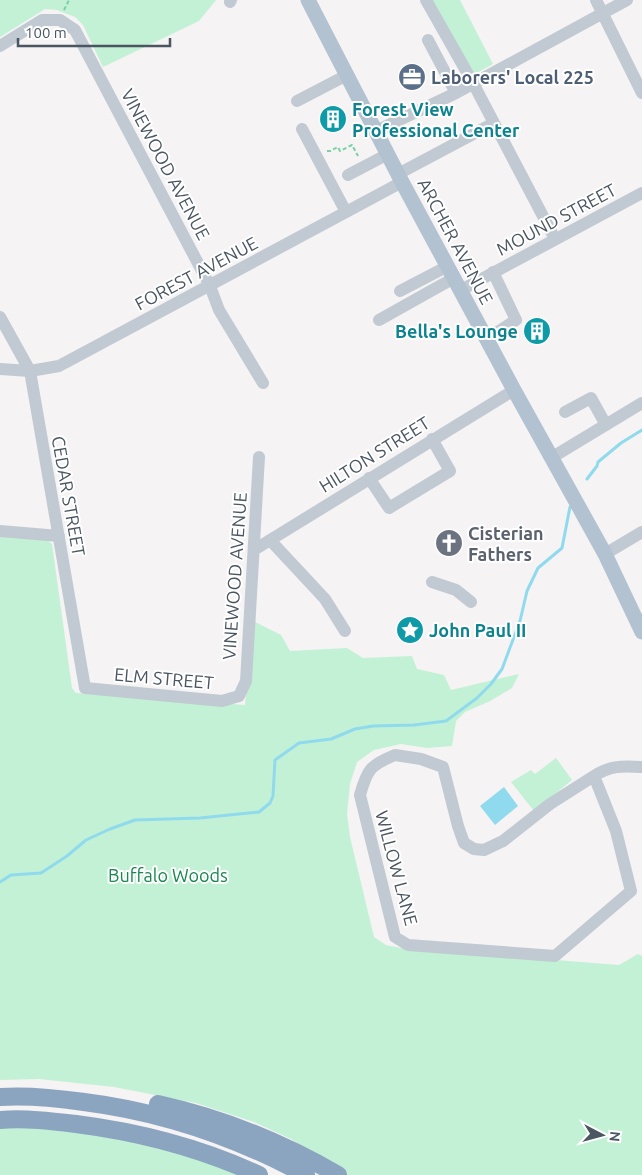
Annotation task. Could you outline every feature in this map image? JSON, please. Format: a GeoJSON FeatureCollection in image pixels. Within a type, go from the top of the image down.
{"type":"FeatureCollection","features":[{"type":"Feature","properties":{"kind":"highway"},"geometry":{"type":"LineString","coordinates":[[54,1098],[87,1092],[134,1098],[182,1110],[218,1120],[273,1141],[311,1159],[338,1175]]}},
{"type":"Feature","properties":{"kind":"highway"},"geometry":{"type":"LineString","coordinates":[[0,1097],[54,1098],[118,1106],[169,1118],[222,1135],[273,1157],[306,1175]]}},
{"type":"Feature","properties":{"kind":"highway"},"geometry":{"type":"LineString","coordinates":[[0,1120],[53,1121],[144,1135],[227,1161],[259,1175]]}},
{"type":"Feature","properties":{"kind":"main road","name":"ARCHER AVENUE"},"geometry":{"type":"LineString","coordinates":[[308,0],[400,178],[604,554],[642,632]]}},
{"type":"Feature","properties":{"kind":"street"},"geometry":{"type":"LineString","coordinates":[[426,0],[555,239]]}},
{"type":"Feature","properties":{"kind":"street"},"geometry":{"type":"LineString","coordinates":[[596,0],[642,93]]}},
{"type":"Feature","properties":{"kind":"street"},"geometry":{"type":"LineString","coordinates":[[376,131],[456,93],[627,0]]}},
{"type":"Feature","properties":{"kind":"street","name":"VINEWOOD AVENUE"},"geometry":{"type":"LineString","coordinates":[[0,46],[42,20],[60,20],[76,30],[210,286],[219,310],[263,383]]}},
{"type":"Feature","properties":{"kind":"street"},"geometry":{"type":"LineString","coordinates":[[428,40],[456,93]]}},
{"type":"Feature","properties":{"kind":"street"},"geometry":{"type":"LineString","coordinates":[[297,101],[347,75]]}},
{"type":"Feature","properties":{"kind":"street","name":"FOREST AVENUE"},"geometry":{"type":"LineString","coordinates":[[0,369],[30,371],[59,366],[346,212],[400,178],[494,124]]}},
{"type":"Feature","properties":{"kind":"street"},"geometry":{"type":"LineString","coordinates":[[302,129],[346,212]]}},
{"type":"Feature","properties":{"kind":"street"},"geometry":{"type":"LineString","coordinates":[[348,175],[388,154]]}},
{"type":"Feature","properties":{"kind":"street","name":"MOUND STREET"},"geometry":{"type":"LineString","coordinates":[[454,278],[494,272],[642,193]]}},
{"type":"Feature","properties":{"kind":"street"},"geometry":{"type":"LineString","coordinates":[[487,339],[516,320],[494,272]]}},
{"type":"Feature","properties":{"kind":"street"},"geometry":{"type":"LineString","coordinates":[[400,290],[454,278]]}},
{"type":"Feature","properties":{"kind":"street"},"geometry":{"type":"LineString","coordinates":[[379,320],[454,278]]}},
{"type":"Feature","properties":{"kind":"street","name":"CEDAR STREET"},"geometry":{"type":"LineString","coordinates":[[0,317],[30,371],[85,688]]}},
{"type":"Feature","properties":{"kind":"street","name":"HILTON STREET"},"geometry":{"type":"LineString","coordinates":[[254,550],[514,390]]}},
{"type":"Feature","properties":{"kind":"street"},"geometry":{"type":"LineString","coordinates":[[564,412],[591,398],[606,425]]}},
{"type":"Feature","properties":{"kind":"street"},"geometry":{"type":"LineString","coordinates":[[551,458],[642,403]]}},
{"type":"Feature","properties":{"kind":"street"},"geometry":{"type":"LineString","coordinates":[[369,478],[389,508],[450,471],[432,439]]}},
{"type":"Feature","properties":{"kind":"street","name":"VINEWOOD AVENUE"},"geometry":{"type":"LineString","coordinates":[[239,696],[246,680],[259,457]]}},
{"type":"Feature","properties":{"kind":"street"},"geometry":{"type":"LineString","coordinates":[[0,531],[58,536]]}},
{"type":"Feature","properties":{"kind":"street"},"geometry":{"type":"LineString","coordinates":[[604,554],[642,532]]}},
{"type":"Feature","properties":{"kind":"street"},"geometry":{"type":"LineString","coordinates":[[270,540],[325,598],[344,631]]}},
{"type":"Feature","properties":{"kind":"street"},"geometry":{"type":"LineString","coordinates":[[432,582],[456,590],[471,602]]}},
{"type":"Feature","properties":{"kind":"street","name":"ELM STREET"},"geometry":{"type":"LineString","coordinates":[[85,688],[222,701],[239,696]]}},
{"type":"Feature","properties":{"kind":"street","name":"WILLOW LANE"},"geometry":{"type":"LineString","coordinates":[[594,776],[616,831],[631,891],[555,956],[408,946],[395,937],[360,795],[366,774],[378,762],[395,755],[421,759],[443,767],[464,843],[474,849],[484,850],[502,841],[550,804],[594,776],[605,769],[621,766],[642,767]]}},
{"type":"Feature","properties":{"kind":"path"},"geometry":{"type":"LineString","coordinates":[[332,150],[338,148],[340,151],[352,145],[355,150]]}},
{"type":"Feature","properties":{"kind":"green space"},"geometry":{"type":"Polygon","coordinates":[[[0,0],[216,0],[199,21],[103,67],[83,25],[75,17],[57,10],[45,9],[0,37],[0,0]]]}},
{"type":"Feature","properties":{"kind":"green space"},"geometry":{"type":"Polygon","coordinates":[[[432,0],[460,0],[493,64],[473,75],[432,0]]]}},
{"type":"Feature","properties":{"kind":"green space","name":"Buffalo Woods"},"geometry":{"type":"Polygon","coordinates":[[[0,535],[47,540],[52,544],[72,688],[76,693],[245,705],[253,621],[281,635],[290,651],[347,648],[363,658],[412,656],[417,669],[444,675],[451,690],[519,674],[512,688],[490,701],[465,712],[456,721],[452,746],[427,748],[401,744],[374,750],[357,762],[350,784],[347,814],[350,837],[374,937],[386,945],[401,948],[619,965],[638,954],[642,956],[642,1175],[347,1175],[291,1139],[254,1122],[196,1103],[114,1087],[39,1079],[0,1080],[0,535]]]}},
{"type":"Feature","properties":{"kind":"green space"},"geometry":{"type":"Polygon","coordinates":[[[556,758],[572,780],[534,811],[511,782],[531,770],[535,774],[556,758]]]}},
{"type":"Feature","properties":{"kind":"green space"},"geometry":{"type":"Polygon","coordinates":[[[0,1128],[82,1128],[205,1159],[236,1175],[0,1175],[0,1128]]]}},
{"type":"Feature","properties":{"kind":"water"},"geometry":{"type":"Polygon","coordinates":[[[504,787],[518,806],[495,825],[480,806],[504,787]]]}},
{"type":"Feature","properties":{"kind":"waterway"},"geometry":{"type":"LineString","coordinates":[[587,479],[598,462],[621,443],[642,430]]}},
{"type":"Feature","properties":{"kind":"waterway"},"geometry":{"type":"LineString","coordinates":[[0,882],[11,875],[41,873],[67,856],[86,840],[135,820],[200,818],[259,812],[270,803],[273,796],[275,760],[299,743],[331,739],[355,729],[373,726],[414,725],[446,721],[477,698],[502,669],[520,621],[527,591],[538,568],[562,548],[570,507]]}},
{"type":"Feature","properties":{"kind":"place","name":"Laborers' Local 225"},"geometry":{"type":"Point","coordinates":[412,77]}},
{"type":"Feature","properties":{"kind":"place","name":"Forest View Professional Center"},"geometry":{"type":"Point","coordinates":[333,119]}},
{"type":"Feature","properties":{"kind":"place","name":"Bella's Lounge"},"geometry":{"type":"Point","coordinates":[537,331]}},
{"type":"Feature","properties":{"kind":"place","name":"Cisterian Fathers"},"geometry":{"type":"Point","coordinates":[449,543]}},
{"type":"Feature","properties":{"kind":"place","name":"John Paul II"},"geometry":{"type":"Point","coordinates":[410,630]}}]}
